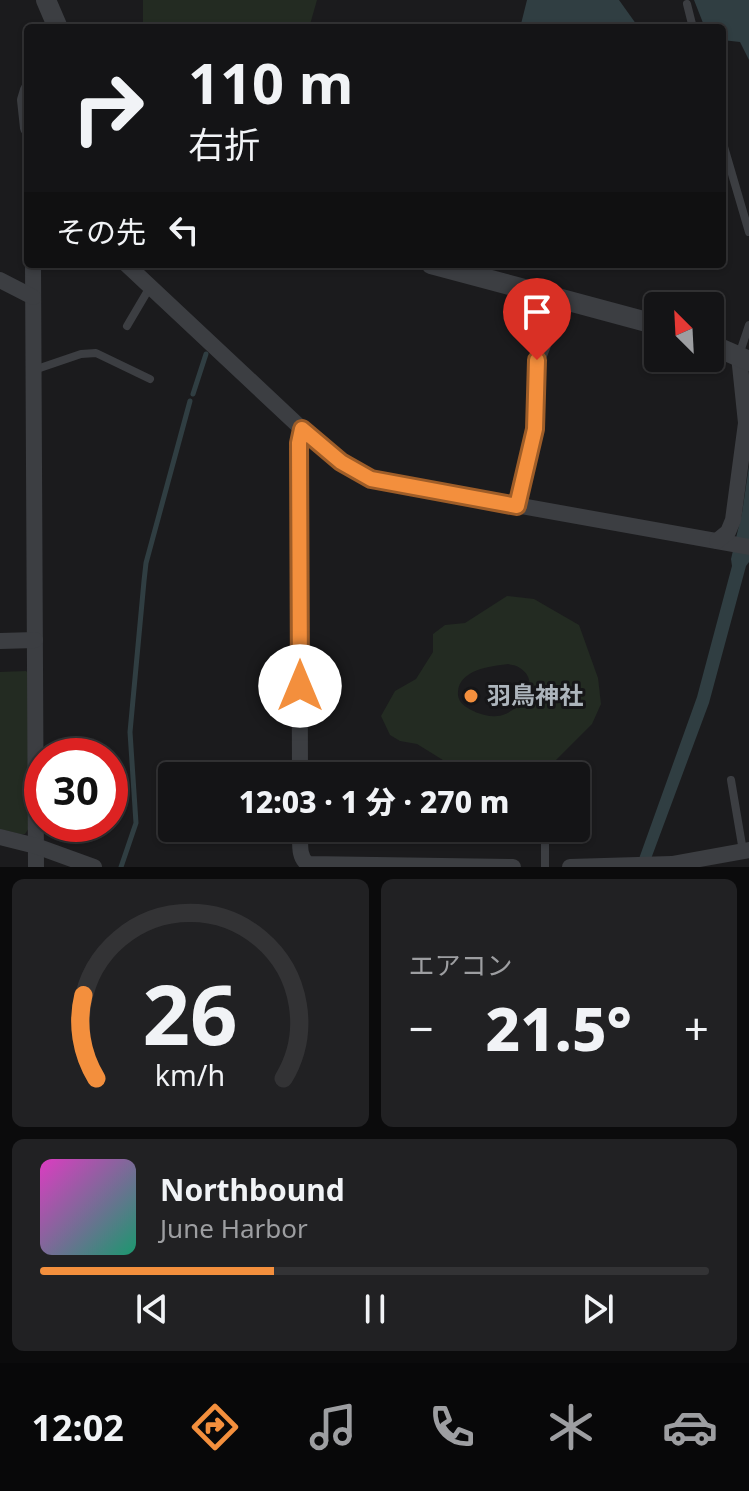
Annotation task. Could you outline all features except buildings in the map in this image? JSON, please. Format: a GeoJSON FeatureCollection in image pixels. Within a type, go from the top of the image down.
{"type":"FeatureCollection","features":[{"type":"Feature","properties":{"kind":"street"},"geometry":{"type":"LineString","coordinates":[[46,0],[56,24]]}},
{"type":"Feature","properties":{"kind":"street"},"geometry":{"type":"LineString","coordinates":[[33,268],[36,867]]}},
{"type":"Feature","properties":{"kind":"street"},"geometry":{"type":"LineString","coordinates":[[130,268],[302,429],[341,462],[371,479],[733,544]]}},
{"type":"Feature","properties":{"kind":"street"},"geometry":{"type":"LineString","coordinates":[[446,268],[644,321]]}},
{"type":"Feature","properties":{"kind":"street"},"geometry":{"type":"LineString","coordinates":[[0,280],[33,297]]}},
{"type":"Feature","properties":{"kind":"street"},"geometry":{"type":"LineString","coordinates":[[517,506],[535,429],[537,360],[561,299]]}},
{"type":"Feature","properties":{"kind":"street"},"geometry":{"type":"LineString","coordinates":[[724,350],[744,358],[746,423],[733,520],[728,532],[733,544]]}},
{"type":"Feature","properties":{"kind":"street"},"geometry":{"type":"LineString","coordinates":[[300,762],[299,443],[302,429]]}},
{"type":"Feature","properties":{"kind":"street"},"geometry":{"type":"LineString","coordinates":[[0,641],[35,640]]}},
{"type":"Feature","properties":{"kind":"street"},"geometry":{"type":"LineString","coordinates":[[0,837],[94,867]]}},
{"type":"Feature","properties":{"kind":"street"},"geometry":{"type":"LineString","coordinates":[[301,842],[303,864],[513,867]]}},
{"type":"Feature","properties":{"kind":"street"},"geometry":{"type":"LineString","coordinates":[[570,867],[672,864],[746,851]]}},
{"type":"Feature","properties":{"kind":"lane"},"geometry":{"type":"LineString","coordinates":[[687,4],[692,24]]}},
{"type":"Feature","properties":{"kind":"lane"},"geometry":{"type":"LineString","coordinates":[[726,154],[749,232]]}},
{"type":"Feature","properties":{"kind":"lane"},"geometry":{"type":"LineString","coordinates":[[127,326],[150,287]]}},
{"type":"Feature","properties":{"kind":"lane"},"geometry":{"type":"LineString","coordinates":[[744,358],[749,325]]}},
{"type":"Feature","properties":{"kind":"lane"},"geometry":{"type":"LineString","coordinates":[[33,370],[81,354],[96,353],[150,379]]}},
{"type":"Feature","properties":{"kind":"lane"},"geometry":{"type":"LineString","coordinates":[[731,780],[746,851]]}},
{"type":"Feature","properties":{"kind":"lane"},"geometry":{"type":"LineString","coordinates":[[545,842],[545,867]]}},
{"type":"Feature","properties":{"kind":"shaded area"},"geometry":{"type":"Polygon","coordinates":[[[143,0],[317,0],[310,24],[143,24],[143,0]]]}},
{"type":"Feature","properties":{"kind":"shaded area"},"geometry":{"type":"Polygon","coordinates":[[[527,0],[619,0],[636,24],[521,24],[527,0]]]}},
{"type":"Feature","properties":{"kind":"shaded area"},"geometry":{"type":"Polygon","coordinates":[[[694,0],[749,0],[749,60],[740,42],[726,40],[726,24],[703,24],[694,0]]]}},
{"type":"Feature","properties":{"kind":"shaded area"},"geometry":{"type":"Polygon","coordinates":[[[749,466],[749,562],[709,703],[648,867],[636,867],[697,697],[732,566],[749,466]]]}},
{"type":"Feature","properties":{"kind":"shaded area"},"geometry":{"type":"Polygon","coordinates":[[[507,596],[534,599],[579,625],[598,678],[601,704],[592,724],[553,762],[446,762],[417,744],[400,741],[390,735],[381,716],[395,691],[416,679],[433,652],[433,634],[445,625],[465,623],[507,596]],[[501,665],[470,674],[458,692],[462,703],[467,708],[490,716],[512,710],[529,690],[527,674],[516,666],[501,665]]]}},
{"type":"Feature","properties":{"kind":"shaded area"},"geometry":{"type":"Polygon","coordinates":[[[26,671],[29,674],[29,738],[24,738],[24,834],[0,829],[0,672],[26,671]]]}},
{"type":"Feature","properties":{"kind":"waterway"},"geometry":{"type":"LineString","coordinates":[[193,394],[206,354]]}},
{"type":"Feature","properties":{"kind":"waterway"},"geometry":{"type":"LineString","coordinates":[[121,867],[136,823],[130,732],[146,563],[190,401]]}},
{"type":"Feature","properties":{"kind":"place","name":"羽鳥神社"},"geometry":{"type":"Point","coordinates":[471,696]}},
{"type":"Feature","properties":{"kind":"route"},"geometry":{"type":"LineString","coordinates":[[300,686],[299,443],[302,429],[341,462],[371,479],[517,506],[535,429],[537,360]]}}]}
